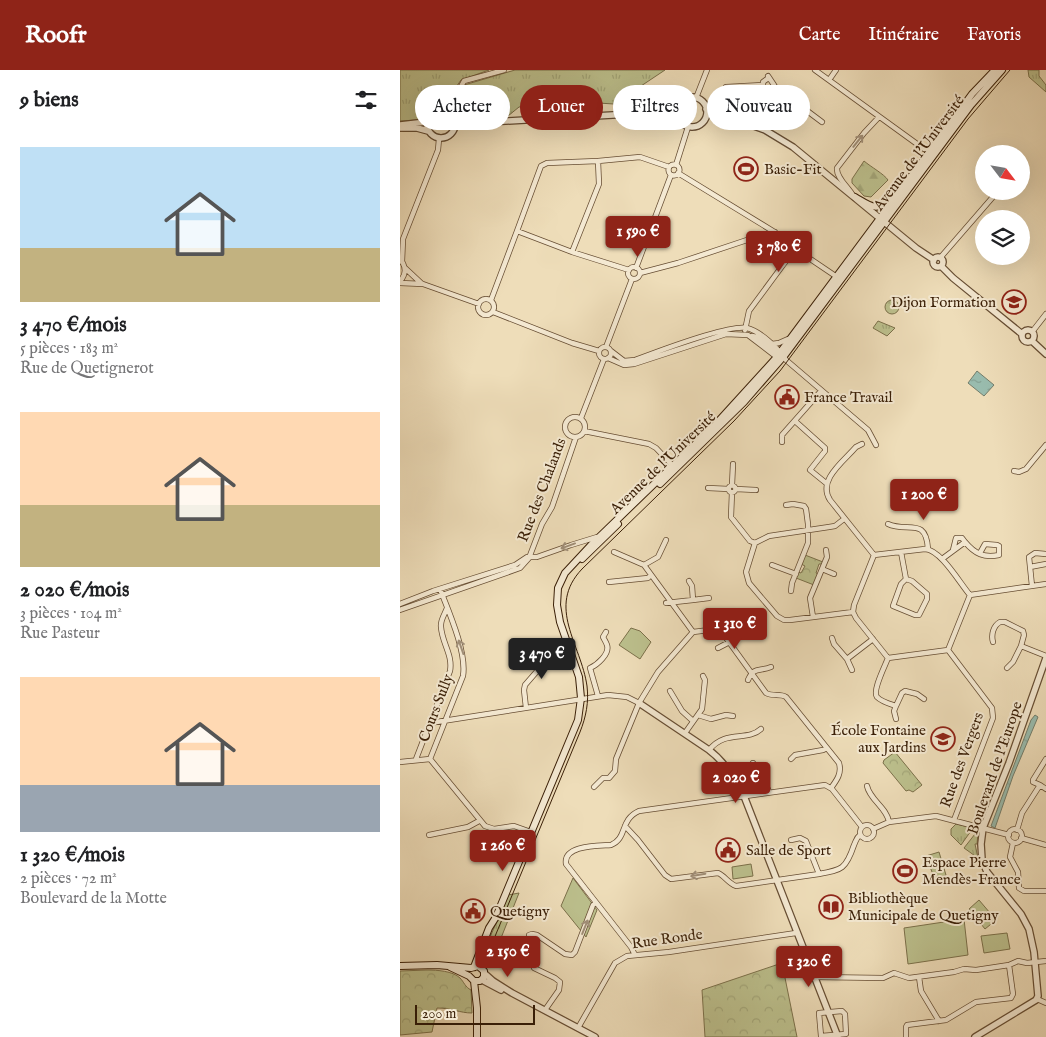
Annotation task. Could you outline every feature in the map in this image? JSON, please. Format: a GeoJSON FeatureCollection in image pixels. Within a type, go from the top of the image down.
{"type":"FeatureCollection","features":[{"type":"Feature","properties":{"kind":"main road","name":"Avenue de l'Université"},"geometry":{"type":"LineString","coordinates":[[781,355],[792,337],[882,220],[904,186],[972,94],[995,70]]}},
{"type":"Feature","properties":{"kind":"main road","name":"Avenue de l'Université"},"geometry":{"type":"LineString","coordinates":[[557,605],[558,588],[565,573],[598,537],[744,402],[971,104],[1002,70]]}},
{"type":"Feature","properties":{"kind":"main road"},"geometry":{"type":"LineString","coordinates":[[855,197],[872,207],[880,207],[885,205],[904,186]]}},
{"type":"Feature","properties":{"kind":"main road","name":"Avenue de l'Université"},"geometry":{"type":"LineString","coordinates":[[557,605],[561,587],[573,568],[674,467]]}},
{"type":"Feature","properties":{"kind":"main road"},"geometry":{"type":"LineString","coordinates":[[477,1037],[476,980],[482,952],[575,728],[580,707],[579,677],[560,622],[557,605]]}},
{"type":"Feature","properties":{"kind":"main road"},"geometry":{"type":"LineString","coordinates":[[400,966],[437,965],[478,969]]}},
{"type":"Feature","properties":{"kind":"main road"},"geometry":{"type":"LineString","coordinates":[[450,967],[476,980]]}},
{"type":"Feature","properties":{"kind":"main road"},"geometry":{"type":"LineString","coordinates":[[476,980],[469,972],[478,969]]}},
{"type":"Feature","properties":{"kind":"street"},"geometry":{"type":"LineString","coordinates":[[462,85],[464,81],[504,70]]}},
{"type":"Feature","properties":{"kind":"street"},"geometry":{"type":"LineString","coordinates":[[697,95],[707,70]]}},
{"type":"Feature","properties":{"kind":"street"},"geometry":{"type":"LineString","coordinates":[[815,70],[924,149],[928,149],[949,125]]}},
{"type":"Feature","properties":{"kind":"street"},"geometry":{"type":"LineString","coordinates":[[828,80],[836,70]]}},
{"type":"Feature","properties":{"kind":"street"},"geometry":{"type":"LineString","coordinates":[[763,85],[768,76]]}},
{"type":"Feature","properties":{"kind":"street"},"geometry":{"type":"LineString","coordinates":[[697,99],[703,102],[706,109],[704,120]]}},
{"type":"Feature","properties":{"kind":"street"},"geometry":{"type":"LineString","coordinates":[[810,113],[822,122]]}},
{"type":"Feature","properties":{"kind":"street"},"geometry":{"type":"LineString","coordinates":[[855,197],[839,177],[837,168],[864,133],[879,118]]}},
{"type":"Feature","properties":{"kind":"street"},"geometry":{"type":"LineString","coordinates":[[697,126],[707,119]]}},
{"type":"Feature","properties":{"kind":"street"},"geometry":{"type":"LineString","coordinates":[[400,127],[415,124]]}},
{"type":"Feature","properties":{"kind":"street"},"geometry":{"type":"LineString","coordinates":[[400,127],[428,131],[435,138],[439,139],[449,136],[454,130]]}},
{"type":"Feature","properties":{"kind":"street"},"geometry":{"type":"LineString","coordinates":[[678,173],[679,168],[676,165],[687,130]]}},
{"type":"Feature","properties":{"kind":"street"},"geometry":{"type":"LineString","coordinates":[[763,130],[777,136],[799,152],[925,254],[937,259]]}},
{"type":"Feature","properties":{"kind":"street"},"geometry":{"type":"LineString","coordinates":[[423,284],[405,268],[401,261],[402,241],[438,150],[439,139]]}},
{"type":"Feature","properties":{"kind":"street"},"geometry":{"type":"LineString","coordinates":[[479,304],[478,308],[483,314],[488,315],[492,312],[494,304],[491,300],[541,166],[547,163],[640,157],[669,167],[676,165]]}},
{"type":"Feature","properties":{"kind":"street"},"geometry":{"type":"LineString","coordinates":[[572,252],[599,184],[598,161]]}},
{"type":"Feature","properties":{"kind":"street"},"geometry":{"type":"LineString","coordinates":[[636,268],[671,175],[668,171],[669,167]]}},
{"type":"Feature","properties":{"kind":"street"},"geometry":{"type":"LineString","coordinates":[[671,175],[678,173]]}},
{"type":"Feature","properties":{"kind":"street"},"geometry":{"type":"LineString","coordinates":[[678,173],[775,232],[792,248],[837,277]]}},
{"type":"Feature","properties":{"kind":"street"},"geometry":{"type":"LineString","coordinates":[[990,200],[937,259],[934,266],[941,266],[1022,334],[1024,342],[1032,341]]}},
{"type":"Feature","properties":{"kind":"street"},"geometry":{"type":"LineString","coordinates":[[517,231],[572,252],[629,270],[636,268]]}},
{"type":"Feature","properties":{"kind":"street"},"geometry":{"type":"LineString","coordinates":[[632,279],[637,278],[640,274],[775,232]]}},
{"type":"Feature","properties":{"kind":"street"},"geometry":{"type":"LineString","coordinates":[[747,334],[746,327],[749,311],[783,265],[792,248]]}},
{"type":"Feature","properties":{"kind":"street"},"geometry":{"type":"LineString","coordinates":[[405,268],[400,282],[423,284],[479,304]]}},
{"type":"Feature","properties":{"kind":"street"},"geometry":{"type":"LineString","coordinates":[[636,268],[640,274]]}},
{"type":"Feature","properties":{"kind":"street"},"geometry":{"type":"LineString","coordinates":[[629,270],[628,276],[632,279]]}},
{"type":"Feature","properties":{"kind":"street"},"geometry":{"type":"LineString","coordinates":[[606,347],[632,279]]}},
{"type":"Feature","properties":{"kind":"street"},"geometry":{"type":"LineString","coordinates":[[479,304],[485,299],[491,300]]}},
{"type":"Feature","properties":{"kind":"street"},"geometry":{"type":"LineString","coordinates":[[492,312],[572,343],[599,351]]}},
{"type":"Feature","properties":{"kind":"street"},"geometry":{"type":"LineString","coordinates":[[1032,332],[1046,314]]}},
{"type":"Feature","properties":{"kind":"street"},"geometry":{"type":"LineString","coordinates":[[606,347],[624,361],[635,360],[723,330],[746,327],[771,344],[781,355]]}},
{"type":"Feature","properties":{"kind":"street"},"geometry":{"type":"LineString","coordinates":[[1022,334],[1026,330],[1032,332]]}},
{"type":"Feature","properties":{"kind":"street"},"geometry":{"type":"LineString","coordinates":[[1032,332],[1034,337],[1032,341]]}},
{"type":"Feature","properties":{"kind":"street"},"geometry":{"type":"LineString","coordinates":[[599,351],[600,356],[624,365],[634,364],[726,334],[747,334],[757,337],[781,355],[868,430],[876,445]]}},
{"type":"Feature","properties":{"kind":"street"},"geometry":{"type":"LineString","coordinates":[[771,344],[779,343],[792,337]]}},
{"type":"Feature","properties":{"kind":"street"},"geometry":{"type":"LineString","coordinates":[[1032,341],[1046,354]]}},
{"type":"Feature","properties":{"kind":"street"},"geometry":{"type":"LineString","coordinates":[[599,351],[601,348],[606,347]]}},
{"type":"Feature","properties":{"kind":"street"},"geometry":{"type":"LineString","coordinates":[[581,418],[606,359],[611,355],[611,351]]}},
{"type":"Feature","properties":{"kind":"street"},"geometry":{"type":"LineString","coordinates":[[782,442],[782,435],[822,390]]}},
{"type":"Feature","properties":{"kind":"street"},"geometry":{"type":"LineString","coordinates":[[572,417],[581,418],[585,424],[584,431],[576,437],[566,432],[564,426],[566,421],[572,417]]}},
{"type":"Feature","properties":{"kind":"street"},"geometry":{"type":"LineString","coordinates":[[795,420],[825,448],[825,451],[810,470],[826,483]]}},
{"type":"Feature","properties":{"kind":"street"},"geometry":{"type":"LineString","coordinates":[[584,431],[649,444],[656,448],[674,467]]}},
{"type":"Feature","properties":{"kind":"street","name":"Rue des Chalands"},"geometry":{"type":"LineString","coordinates":[[529,556],[542,524],[552,507],[571,446],[576,437]]}},
{"type":"Feature","properties":{"kind":"street"},"geometry":{"type":"LineString","coordinates":[[862,444],[856,447],[833,473],[826,483],[826,490],[844,519],[874,555]]}},
{"type":"Feature","properties":{"kind":"street"},"geometry":{"type":"LineString","coordinates":[[1014,470],[1019,472],[1026,469],[1046,445]]}},
{"type":"Feature","properties":{"kind":"street"},"geometry":{"type":"LineString","coordinates":[[733,464],[731,517],[750,540],[755,543]]}},
{"type":"Feature","properties":{"kind":"street"},"geometry":{"type":"LineString","coordinates":[[708,488],[756,490]]}},
{"type":"Feature","properties":{"kind":"street"},"geometry":{"type":"LineString","coordinates":[[786,505],[803,505],[805,508],[808,545],[791,591]]}},
{"type":"Feature","properties":{"kind":"street"},"geometry":{"type":"LineString","coordinates":[[844,519],[831,527],[769,536],[755,543],[746,569],[749,582],[778,617],[786,620],[853,612]]}},
{"type":"Feature","properties":{"kind":"street"},"geometry":{"type":"LineString","coordinates":[[888,524],[894,527],[911,526],[922,530],[926,535],[928,549]]}},
{"type":"Feature","properties":{"kind":"street"},"geometry":{"type":"LineString","coordinates":[[400,609],[519,564],[529,556],[538,558],[571,544],[598,537]]}},
{"type":"Feature","properties":{"kind":"street"},"geometry":{"type":"LineString","coordinates":[[953,550],[956,538],[962,538],[972,550],[987,556],[999,555],[1000,546],[985,544],[980,553]]}},
{"type":"Feature","properties":{"kind":"street"},"geometry":{"type":"LineString","coordinates":[[644,565],[658,557],[666,540]]}},
{"type":"Feature","properties":{"kind":"street"},"geometry":{"type":"LineString","coordinates":[[942,559],[965,542]]}},
{"type":"Feature","properties":{"kind":"street"},"geometry":{"type":"LineString","coordinates":[[874,555],[928,549],[936,552],[970,595]]}},
{"type":"Feature","properties":{"kind":"street"},"geometry":{"type":"LineString","coordinates":[[813,617],[810,598],[827,557],[826,550]]}},
{"type":"Feature","properties":{"kind":"street"},"geometry":{"type":"LineString","coordinates":[[614,552],[644,565],[669,603],[693,632]]}},
{"type":"Feature","properties":{"kind":"street"},"geometry":{"type":"LineString","coordinates":[[902,552],[906,579]]}},
{"type":"Feature","properties":{"kind":"street"},"geometry":{"type":"LineString","coordinates":[[1032,586],[1030,555],[1035,553],[1046,554]]}},
{"type":"Feature","properties":{"kind":"street"},"geometry":{"type":"LineString","coordinates":[[874,555],[853,612],[888,658]]}},
{"type":"Feature","properties":{"kind":"street"},"geometry":{"type":"LineString","coordinates":[[400,602],[467,577],[513,563],[519,564]]}},
{"type":"Feature","properties":{"kind":"street"},"geometry":{"type":"LineString","coordinates":[[1030,567],[1046,564]]}},
{"type":"Feature","properties":{"kind":"street"},"geometry":{"type":"LineString","coordinates":[[772,565],[796,574]]}},
{"type":"Feature","properties":{"kind":"street"},"geometry":{"type":"LineString","coordinates":[[822,569],[834,574]]}},
{"type":"Feature","properties":{"kind":"street"},"geometry":{"type":"LineString","coordinates":[[609,582],[648,578],[651,575]]}},
{"type":"Feature","properties":{"kind":"street"},"geometry":{"type":"LineString","coordinates":[[906,579],[912,581],[927,594],[927,599],[919,615],[893,606],[901,584],[906,579]]}},
{"type":"Feature","properties":{"kind":"street"},"geometry":{"type":"LineString","coordinates":[[689,582],[692,586],[693,600]]}},
{"type":"Feature","properties":{"kind":"street"},"geometry":{"type":"LineString","coordinates":[[970,595],[1046,584]]}},
{"type":"Feature","properties":{"kind":"street"},"geometry":{"type":"LineString","coordinates":[[400,602],[441,592]]}},
{"type":"Feature","properties":{"kind":"street","name":"Cours Sully"},"geometry":{"type":"LineString","coordinates":[[430,759],[465,668],[463,654],[441,592]]}},
{"type":"Feature","properties":{"kind":"street"},"geometry":{"type":"LineString","coordinates":[[888,658],[948,650],[970,595]]}},
{"type":"Feature","properties":{"kind":"street"},"geometry":{"type":"LineString","coordinates":[[669,603],[709,598]]}},
{"type":"Feature","properties":{"kind":"street","name":"Cours Sully"},"geometry":{"type":"LineString","coordinates":[[416,759],[450,671],[451,664],[440,627],[447,608]]}},
{"type":"Feature","properties":{"kind":"street"},"geometry":{"type":"LineString","coordinates":[[993,642],[992,636],[996,625],[1000,622],[1023,631],[1024,637],[1021,646],[1013,662],[1007,668]]}},
{"type":"Feature","properties":{"kind":"street"},"geometry":{"type":"LineString","coordinates":[[594,787],[603,778],[609,778],[615,771],[616,759],[639,703],[658,672],[693,632],[718,630],[767,694],[786,697],[837,761],[840,767],[838,777],[831,788]]}},
{"type":"Feature","properties":{"kind":"street"},"geometry":{"type":"LineString","coordinates":[[598,696],[590,668],[598,664],[608,649],[603,637],[606,632]]}},
{"type":"Feature","properties":{"kind":"street"},"geometry":{"type":"LineString","coordinates":[[718,648],[741,636]]}},
{"type":"Feature","properties":{"kind":"street"},"geometry":{"type":"LineString","coordinates":[[832,638],[834,644],[847,659],[852,670]]}},
{"type":"Feature","properties":{"kind":"street"},"geometry":{"type":"LineString","coordinates":[[847,659],[872,639]]}},
{"type":"Feature","properties":{"kind":"street","name":"Boulevard de l'Europe"},"geometry":{"type":"LineString","coordinates":[[1021,646],[1046,657],[1024,722],[1017,736],[1009,764],[983,828],[981,848],[984,865],[1025,921],[1032,940],[1038,991],[1037,998]]}},
{"type":"Feature","properties":{"kind":"street","name":"Rue des Vergers"},"geometry":{"type":"LineString","coordinates":[[948,650],[994,713],[954,820]]}},
{"type":"Feature","properties":{"kind":"street"},"geometry":{"type":"LineString","coordinates":[[526,708],[525,685],[552,654],[559,651]]}},
{"type":"Feature","properties":{"kind":"street"},"geometry":{"type":"LineString","coordinates":[[888,658],[876,694],[882,701],[896,706]]}},
{"type":"Feature","properties":{"kind":"street"},"geometry":{"type":"LineString","coordinates":[[748,680],[751,673],[756,670],[771,667]]}},
{"type":"Feature","properties":{"kind":"street"},"geometry":{"type":"LineString","coordinates":[[685,733],[703,705],[705,680],[703,676]]}},
{"type":"Feature","properties":{"kind":"street"},"geometry":{"type":"LineString","coordinates":[[670,691],[682,711],[694,721]]}},
{"type":"Feature","properties":{"kind":"street"},"geometry":{"type":"LineString","coordinates":[[896,719],[894,711],[905,691],[917,694],[924,699]]}},
{"type":"Feature","properties":{"kind":"street"},"geometry":{"type":"LineString","coordinates":[[430,723],[581,698],[622,696],[639,703],[709,750],[728,768],[744,796],[838,1036]]}},
{"type":"Feature","properties":{"kind":"street"},"geometry":{"type":"LineString","coordinates":[[698,715],[711,719],[726,715],[733,716]]}},
{"type":"Feature","properties":{"kind":"street"},"geometry":{"type":"LineString","coordinates":[[709,750],[722,739],[756,733],[761,729]]}},
{"type":"Feature","properties":{"kind":"street"},"geometry":{"type":"LineString","coordinates":[[791,759],[795,755],[827,748]]}},
{"type":"Feature","properties":{"kind":"street"},"geometry":{"type":"LineString","coordinates":[[400,762],[430,759],[485,826],[491,828],[514,826],[531,832]]}},
{"type":"Feature","properties":{"kind":"street"},"geometry":{"type":"LineString","coordinates":[[1046,759],[1033,780],[1033,782],[1046,789]]}},
{"type":"Feature","properties":{"kind":"street"},"geometry":{"type":"LineString","coordinates":[[753,762],[754,769],[768,787],[769,792]]}},
{"type":"Feature","properties":{"kind":"street"},"geometry":{"type":"LineString","coordinates":[[635,955],[631,947],[566,864],[566,857],[574,850],[614,843],[620,838],[624,826],[632,814],[639,811],[823,785],[831,788],[862,827]]}},
{"type":"Feature","properties":{"kind":"street"},"geometry":{"type":"LineString","coordinates":[[1017,830],[1022,813],[1040,785]]}},
{"type":"Feature","properties":{"kind":"street"},"geometry":{"type":"LineString","coordinates":[[867,786],[868,792],[888,817],[889,822]]}},
{"type":"Feature","properties":{"kind":"street","name":"Rue des Vergers"},"geometry":{"type":"LineString","coordinates":[[873,829],[889,822],[934,816],[1009,835]]}},
{"type":"Feature","properties":{"kind":"street"},"geometry":{"type":"LineString","coordinates":[[429,835],[468,826],[479,821]]}},
{"type":"Feature","properties":{"kind":"street"},"geometry":{"type":"LineString","coordinates":[[624,826],[665,875],[671,879],[718,873],[730,884],[736,886],[839,870],[846,865],[862,827]]}},
{"type":"Feature","properties":{"kind":"street"},"geometry":{"type":"LineString","coordinates":[[860,835],[865,839],[873,835],[873,829],[869,826],[862,827]]}},
{"type":"Feature","properties":{"kind":"street"},"geometry":{"type":"LineString","coordinates":[[1014,843],[1009,839],[1009,835],[1012,830],[1017,830]]}},
{"type":"Feature","properties":{"kind":"street"},"geometry":{"type":"LineString","coordinates":[[1017,830],[1021,834],[1021,838]]}},
{"type":"Feature","properties":{"kind":"street"},"geometry":{"type":"LineString","coordinates":[[791,840],[800,838],[806,841],[819,874]]}},
{"type":"Feature","properties":{"kind":"street"},"geometry":{"type":"LineString","coordinates":[[1021,838],[1017,843],[1014,843],[1010,857],[1018,872],[1020,888],[1024,891],[1046,891]]}},
{"type":"Feature","properties":{"kind":"street"},"geometry":{"type":"LineString","coordinates":[[1021,838],[1046,845]]}},
{"type":"Feature","properties":{"kind":"street"},"geometry":{"type":"LineString","coordinates":[[545,1010],[558,990],[560,982],[534,968],[529,935],[537,936],[568,955],[572,955],[575,952],[593,905],[596,903]]}},
{"type":"Feature","properties":{"kind":"street","name":"Rue Ronde"},"geometry":{"type":"LineString","coordinates":[[578,1028],[616,963],[627,956],[668,952],[796,932]]}},
{"type":"Feature","properties":{"kind":"street"},"geometry":{"type":"LineString","coordinates":[[815,977],[883,978],[894,973],[905,978],[964,969],[976,970],[1010,966],[1018,961],[1027,963],[1046,961]]}},
{"type":"Feature","properties":{"kind":"street"},"geometry":{"type":"LineString","coordinates":[[906,1037],[907,1025],[948,1019],[976,1002],[1011,998],[1013,994],[1010,966]]}},
{"type":"Feature","properties":{"kind":"street"},"geometry":{"type":"LineString","coordinates":[[478,969],[493,981],[521,998],[594,1037]]}},
{"type":"Feature","properties":{"kind":"street"},"geometry":{"type":"LineString","coordinates":[[919,977],[921,991],[939,1021]]}},
{"type":"Feature","properties":{"kind":"street"},"geometry":{"type":"LineString","coordinates":[[476,980],[521,998]]}},
{"type":"Feature","properties":{"kind":"street"},"geometry":{"type":"LineString","coordinates":[[976,1037],[1037,998],[1046,1003]]}},
{"type":"Feature","properties":{"kind":"street"},"geometry":{"type":"LineString","coordinates":[[842,1011],[845,1013],[847,1036],[823,1036],[820,1034],[819,1014],[842,1011]]}},
{"type":"Feature","properties":{"kind":"green space"},"geometry":{"type":"Polygon","coordinates":[[[400,70],[489,70],[461,80],[458,85],[415,85],[415,120],[400,121],[400,70]]]}},
{"type":"Feature","properties":{"kind":"green space"},"geometry":{"type":"Polygon","coordinates":[[[515,70],[665,70],[642,85],[613,85],[613,104],[603,103],[603,85],[520,85],[520,107],[510,114],[510,85],[464,85],[515,70]]]}},
{"type":"Feature","properties":{"kind":"green space"},"geometry":{"type":"Polygon","coordinates":[[[1028,70],[1039,70],[1039,76],[1046,85],[1046,92],[1029,77],[1028,70]]]}},
{"type":"Feature","properties":{"kind":"green space"},"geometry":{"type":"Polygon","coordinates":[[[864,161],[888,180],[871,197],[864,196],[852,183],[852,179],[864,161]]]}},
{"type":"Feature","properties":{"kind":"green space"},"geometry":{"type":"Polygon","coordinates":[[[889,300],[895,300],[899,307],[895,314],[889,314],[885,310],[885,304],[889,300]]]}},
{"type":"Feature","properties":{"kind":"green space"},"geometry":{"type":"Polygon","coordinates":[[[878,321],[895,328],[887,336],[873,328],[878,321]]]}},
{"type":"Feature","properties":{"kind":"green space"},"geometry":{"type":"Polygon","coordinates":[[[805,555],[823,562],[819,564],[814,585],[796,578],[798,572],[801,573],[805,566],[801,564],[805,555]]]}},
{"type":"Feature","properties":{"kind":"green space"},"geometry":{"type":"Polygon","coordinates":[[[631,628],[640,631],[651,642],[640,659],[619,645],[631,628]]]}},
{"type":"Feature","properties":{"kind":"green space"},"geometry":{"type":"Polygon","coordinates":[[[895,752],[922,785],[913,792],[906,791],[883,763],[884,760],[895,752]]]}},
{"type":"Feature","properties":{"kind":"green space"},"geometry":{"type":"Polygon","coordinates":[[[956,824],[973,828],[961,845],[951,835],[951,829],[956,824]]]}},
{"type":"Feature","properties":{"kind":"green space"},"geometry":{"type":"Polygon","coordinates":[[[978,833],[977,844],[975,844],[978,858],[964,848],[975,834],[978,833]]]}},
{"type":"Feature","properties":{"kind":"green space"},"geometry":{"type":"Polygon","coordinates":[[[939,852],[946,875],[935,880],[926,856],[939,852]]]}},
{"type":"Feature","properties":{"kind":"green space"},"geometry":{"type":"Polygon","coordinates":[[[751,864],[753,876],[733,879],[732,867],[751,864]]]}},
{"type":"Feature","properties":{"kind":"green space"},"geometry":{"type":"Polygon","coordinates":[[[573,878],[597,910],[586,937],[561,906],[573,878]]]}},
{"type":"Feature","properties":{"kind":"green space"},"geometry":{"type":"Polygon","coordinates":[[[519,893],[491,963],[483,960],[485,949],[508,895],[519,893]]]}},
{"type":"Feature","properties":{"kind":"green space"},"geometry":{"type":"Polygon","coordinates":[[[979,900],[996,920],[985,929],[969,909],[979,900]]]}},
{"type":"Feature","properties":{"kind":"green space"},"geometry":{"type":"Polygon","coordinates":[[[964,919],[968,955],[908,964],[904,928],[964,919]]]}},
{"type":"Feature","properties":{"kind":"green space"},"geometry":{"type":"Polygon","coordinates":[[[1007,933],[1010,949],[984,953],[981,936],[1007,933]]]}},
{"type":"Feature","properties":{"kind":"green space"},"geometry":{"type":"Polygon","coordinates":[[[782,963],[797,1037],[705,1037],[702,990],[782,963]]]}},
{"type":"Feature","properties":{"kind":"green space"},"geometry":{"type":"Polygon","coordinates":[[[427,970],[449,972],[460,978],[471,990],[472,1013],[437,1008],[432,1032],[400,1035],[400,971],[427,970]]]}},
{"type":"Feature","properties":{"kind":"water"},"geometry":{"type":"Polygon","coordinates":[[[977,371],[994,385],[984,396],[968,383],[977,371]]]}},
{"type":"Feature","properties":{"kind":"water"},"geometry":{"type":"Polygon","coordinates":[[[1035,715],[1038,717],[1013,776],[995,828],[991,826],[1031,720],[1035,715]]]}},
{"type":"Feature","properties":{"kind":"tram line"},"geometry":{"type":"LineString","coordinates":[[491,946],[580,732],[585,715],[588,698],[587,686],[566,612],[567,597],[572,583],[582,569],[734,421],[780,371],[968,119],[1010,70]]}},
{"type":"Feature","properties":{"kind":"place","name":"Basic-Fit"},"geometry":{"type":"Point","coordinates":[746,169]}},
{"type":"Feature","properties":{"kind":"place","name":"Dijon Formation"},"geometry":{"type":"Point","coordinates":[1014,302]}},
{"type":"Feature","properties":{"kind":"place","name":"France Travail"},"geometry":{"type":"Point","coordinates":[787,397]}},
{"type":"Feature","properties":{"kind":"place","name":"École Fontaine aux Jardins"},"geometry":{"type":"Point","coordinates":[943,739]}},
{"type":"Feature","properties":{"kind":"place","name":"Salle de Sport"},"geometry":{"type":"Point","coordinates":[728,850]}},
{"type":"Feature","properties":{"kind":"place","name":"Espace Pierre Mendès-France"},"geometry":{"type":"Point","coordinates":[905,871]}},
{"type":"Feature","properties":{"kind":"place","name":"Bibliothèque Municipale de Quetigny"},"geometry":{"type":"Point","coordinates":[831,907]}},
{"type":"Feature","properties":{"kind":"place","name":"Quetigny"},"geometry":{"type":"Point","coordinates":[473,911]}}]}
